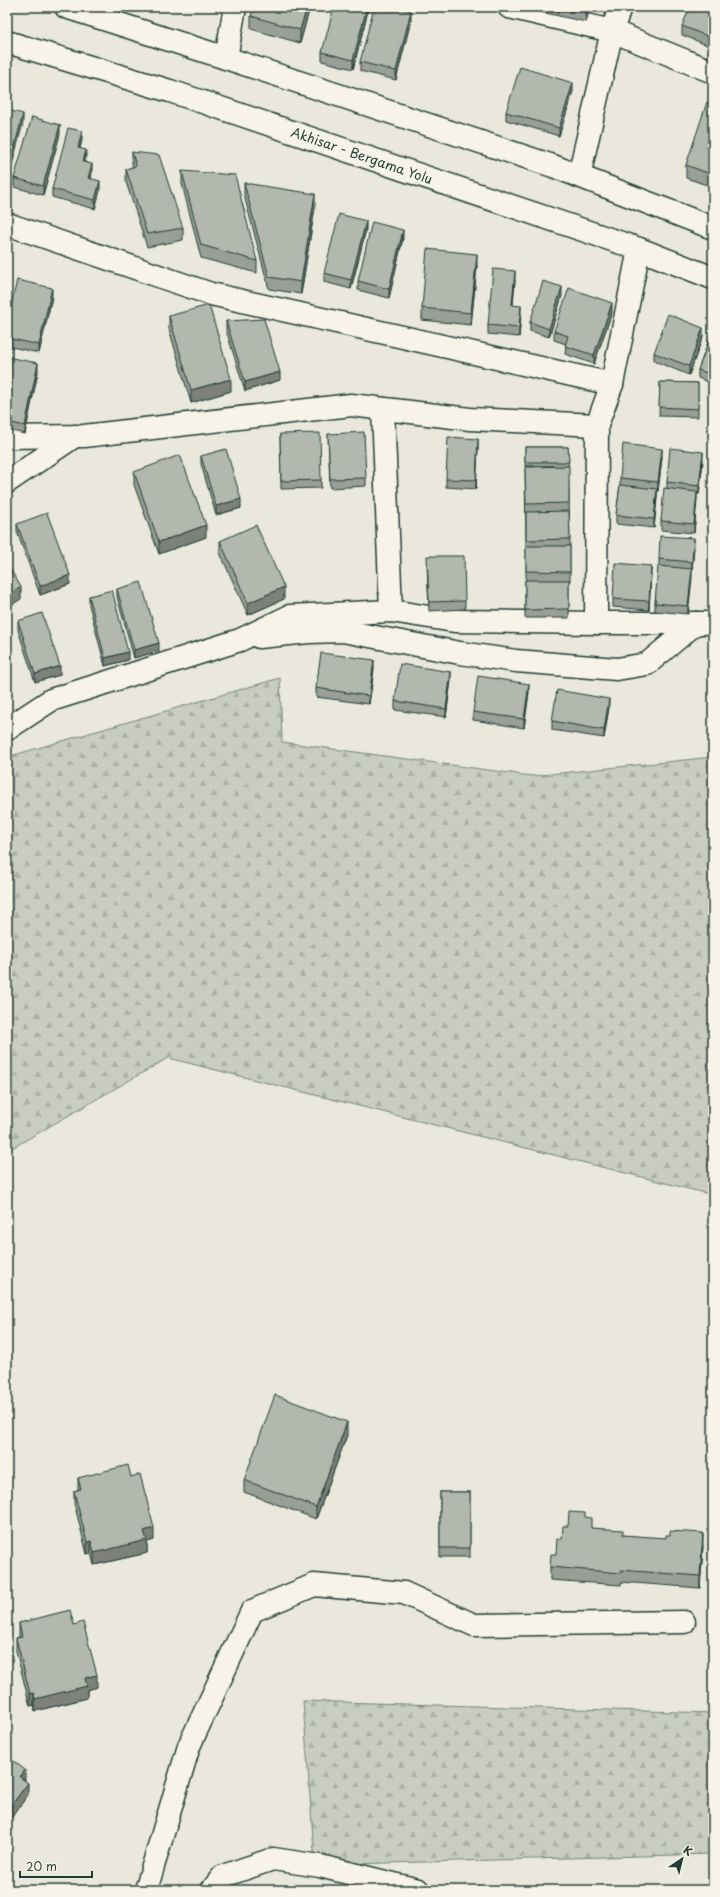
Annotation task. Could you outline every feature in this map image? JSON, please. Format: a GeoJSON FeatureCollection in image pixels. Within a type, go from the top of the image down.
{"type":"FeatureCollection","features":[{"type":"Feature","properties":{"kind":"street"},"geometry":{"type":"LineString","coordinates":[[66,7],[226,58],[579,176],[713,228]]}},
{"type":"Feature","properties":{"kind":"street"},"geometry":{"type":"LineString","coordinates":[[226,58],[235,7]]}},
{"type":"Feature","properties":{"kind":"street"},"geometry":{"type":"LineString","coordinates":[[509,7],[612,31],[713,72]]}},
{"type":"Feature","properties":{"kind":"street"},"geometry":{"type":"LineString","coordinates":[[579,176],[612,31],[620,7]]}},
{"type":"Feature","properties":{"kind":"street","name":"Akhisar - Bergama Yolu"},"geometry":{"type":"LineString","coordinates":[[7,42],[170,91],[639,249],[713,278]]}},
{"type":"Feature","properties":{"kind":"street"},"geometry":{"type":"LineString","coordinates":[[7,224],[211,294],[612,384]]}},
{"type":"Feature","properties":{"kind":"street"},"geometry":{"type":"LineString","coordinates":[[596,623],[597,425],[612,384],[639,249]]}},
{"type":"Feature","properties":{"kind":"street"},"geometry":{"type":"LineString","coordinates":[[7,437],[75,436],[351,405],[470,419],[597,425]]}},
{"type":"Feature","properties":{"kind":"street"},"geometry":{"type":"LineString","coordinates":[[383,409],[391,611]]}},
{"type":"Feature","properties":{"kind":"street"},"geometry":{"type":"LineString","coordinates":[[7,482],[75,436]]}},
{"type":"Feature","properties":{"kind":"street"},"geometry":{"type":"LineString","coordinates":[[7,728],[52,700],[240,640],[290,616],[391,611],[454,620],[596,623],[705,623]]}},
{"type":"Feature","properties":{"kind":"street"},"geometry":{"type":"LineString","coordinates":[[240,640],[309,632],[343,631],[474,655],[516,661],[617,669],[647,664],[705,623]]}},
{"type":"Feature","properties":{"kind":"street"},"geometry":{"type":"LineString","coordinates":[[146,1890],[189,1746],[252,1611],[314,1585],[404,1593],[474,1625],[684,1622]]}},
{"type":"Feature","properties":{"kind":"street"},"geometry":{"type":"LineString","coordinates":[[212,1890],[223,1876],[273,1859],[320,1866],[418,1890]]}},
{"type":"Feature","properties":{"kind":"green space"},"geometry":{"type":"Polygon","coordinates":[[[280,678],[282,742],[532,776],[713,757],[713,1195],[168,1058],[7,1151],[7,757],[280,678]]]}},
{"type":"Feature","properties":{"kind":"green space"},"geometry":{"type":"Polygon","coordinates":[[[303,1701],[713,1713],[713,1854],[315,1865],[303,1701]]]}},
{"type":"Feature","properties":{"kind":"building"},"geometry":{"type":"Polygon","coordinates":[[[254,7],[307,7],[300,30],[251,16],[254,7]]]}},
{"type":"Feature","properties":{"kind":"building"},"geometry":{"type":"Polygon","coordinates":[[[334,7],[367,7],[353,60],[322,52],[334,7]]]}},
{"type":"Feature","properties":{"kind":"building"},"geometry":{"type":"Polygon","coordinates":[[[374,7],[396,7],[411,11],[396,71],[360,62],[374,7]]]}},
{"type":"Feature","properties":{"kind":"building"},"geometry":{"type":"Polygon","coordinates":[[[575,7],[587,7],[586,10],[575,7]]]}},
{"type":"Feature","properties":{"kind":"building"},"geometry":{"type":"Polygon","coordinates":[[[690,7],[713,7],[712,38],[682,26],[690,7]]]}},
{"type":"Feature","properties":{"kind":"building"},"geometry":{"type":"Polygon","coordinates":[[[520,67],[573,83],[559,128],[506,112],[520,67]]]}},
{"type":"Feature","properties":{"kind":"building"},"geometry":{"type":"Polygon","coordinates":[[[707,102],[713,104],[713,175],[686,165],[707,102]]]}},
{"type":"Feature","properties":{"kind":"building"},"geometry":{"type":"Polygon","coordinates":[[[7,110],[23,114],[7,176],[7,110]]]}},
{"type":"Feature","properties":{"kind":"building"},"geometry":{"type":"Polygon","coordinates":[[[32,117],[60,125],[43,186],[14,178],[32,117]]]}},
{"type":"Feature","properties":{"kind":"building"},"geometry":{"type":"Polygon","coordinates":[[[68,128],[82,131],[78,148],[86,150],[83,162],[92,164],[88,178],[100,181],[95,200],[52,189],[68,128]]]}},
{"type":"Feature","properties":{"kind":"building"},"geometry":{"type":"Polygon","coordinates":[[[132,152],[159,155],[183,228],[147,234],[126,169],[136,166],[132,152]]]}},
{"type":"Feature","properties":{"kind":"building"},"geometry":{"type":"Polygon","coordinates":[[[182,171],[235,175],[257,261],[201,245],[182,171]]]}},
{"type":"Feature","properties":{"kind":"building"},"geometry":{"type":"Polygon","coordinates":[[[244,183],[315,194],[301,282],[269,277],[244,183]]]}},
{"type":"Feature","properties":{"kind":"building"},"geometry":{"type":"Polygon","coordinates":[[[339,214],[366,221],[351,280],[324,273],[339,214]]]}},
{"type":"Feature","properties":{"kind":"building"},"geometry":{"type":"Polygon","coordinates":[[[372,222],[403,230],[389,289],[358,281],[372,222]]]}},
{"type":"Feature","properties":{"kind":"building"},"geometry":{"type":"Polygon","coordinates":[[[427,249],[477,254],[471,313],[422,308],[427,249]]]}},
{"type":"Feature","properties":{"kind":"building"},"geometry":{"type":"Polygon","coordinates":[[[493,269],[515,271],[512,305],[521,306],[519,328],[488,325],[493,269]]]}},
{"type":"Feature","properties":{"kind":"building"},"geometry":{"type":"Polygon","coordinates":[[[17,280],[52,288],[39,345],[7,338],[7,323],[17,280]]]}},
{"type":"Feature","properties":{"kind":"building"},"geometry":{"type":"Polygon","coordinates":[[[543,281],[562,287],[549,329],[530,322],[543,281]]]}},
{"type":"Feature","properties":{"kind":"building"},"geometry":{"type":"Polygon","coordinates":[[[569,288],[612,303],[594,355],[565,346],[568,336],[554,331],[569,288]]]}},
{"type":"Feature","properties":{"kind":"building"},"geometry":{"type":"Polygon","coordinates":[[[209,305],[231,379],[191,390],[169,316],[209,305]]]}},
{"type":"Feature","properties":{"kind":"building"},"geometry":{"type":"Polygon","coordinates":[[[668,314],[703,328],[689,366],[654,353],[668,314]]]}},
{"type":"Feature","properties":{"kind":"building"},"geometry":{"type":"Polygon","coordinates":[[[264,319],[280,372],[245,382],[226,321],[264,319]]]}},
{"type":"Feature","properties":{"kind":"building"},"geometry":{"type":"Polygon","coordinates":[[[713,329],[713,375],[698,370],[713,329]]]}},
{"type":"Feature","properties":{"kind":"building"},"geometry":{"type":"Polygon","coordinates":[[[7,357],[38,363],[25,426],[7,422],[7,357]]]}},
{"type":"Feature","properties":{"kind":"building"},"geometry":{"type":"Polygon","coordinates":[[[660,382],[698,383],[698,409],[659,407],[660,382]]]}},
{"type":"Feature","properties":{"kind":"building"},"geometry":{"type":"Polygon","coordinates":[[[364,432],[366,478],[330,479],[328,434],[364,432]]]}},
{"type":"Feature","properties":{"kind":"building"},"geometry":{"type":"Polygon","coordinates":[[[320,433],[321,480],[281,481],[280,434],[320,433]]]}},
{"type":"Feature","properties":{"kind":"building"},"geometry":{"type":"Polygon","coordinates":[[[448,437],[478,439],[476,480],[446,479],[448,437]]]}},
{"type":"Feature","properties":{"kind":"building"},"geometry":{"type":"Polygon","coordinates":[[[623,444],[662,449],[658,482],[620,478],[623,444]]]}},
{"type":"Feature","properties":{"kind":"building"},"geometry":{"type":"Polygon","coordinates":[[[525,447],[568,447],[569,462],[525,462],[525,447]]]}},
{"type":"Feature","properties":{"kind":"building"},"geometry":{"type":"Polygon","coordinates":[[[670,448],[703,452],[699,486],[667,482],[670,448]]]}},
{"type":"Feature","properties":{"kind":"building"},"geometry":{"type":"Polygon","coordinates":[[[226,449],[241,499],[216,506],[201,456],[226,449]]]}},
{"type":"Feature","properties":{"kind":"building"},"geometry":{"type":"Polygon","coordinates":[[[180,455],[206,525],[159,542],[134,472],[180,455]]]}},
{"type":"Feature","properties":{"kind":"building"},"geometry":{"type":"Polygon","coordinates":[[[569,466],[569,503],[526,504],[525,467],[569,466]]]}},
{"type":"Feature","properties":{"kind":"building"},"geometry":{"type":"Polygon","coordinates":[[[620,485],[657,489],[654,519],[616,515],[620,485]]]}},
{"type":"Feature","properties":{"kind":"building"},"geometry":{"type":"Polygon","coordinates":[[[664,488],[697,492],[694,524],[661,521],[664,488]]]}},
{"type":"Feature","properties":{"kind":"building"},"geometry":{"type":"Polygon","coordinates":[[[569,511],[570,539],[526,540],[526,512],[569,511]]]}},
{"type":"Feature","properties":{"kind":"building"},"geometry":{"type":"Polygon","coordinates":[[[47,513],[70,575],[40,586],[17,524],[47,513]]]}},
{"type":"Feature","properties":{"kind":"building"},"geometry":{"type":"Polygon","coordinates":[[[256,525],[284,587],[248,603],[220,541],[256,525]]]}},
{"type":"Feature","properties":{"kind":"building"},"geometry":{"type":"Polygon","coordinates":[[[660,536],[694,538],[692,562],[659,559],[660,536]]]}},
{"type":"Feature","properties":{"kind":"building"},"geometry":{"type":"Polygon","coordinates":[[[526,546],[570,546],[570,572],[526,571],[526,546]]]}},
{"type":"Feature","properties":{"kind":"building"},"geometry":{"type":"Polygon","coordinates":[[[427,556],[464,556],[465,601],[429,602],[427,556]]]}},
{"type":"Feature","properties":{"kind":"building"},"geometry":{"type":"Polygon","coordinates":[[[615,563],[651,566],[649,601],[613,599],[615,563]]]}},
{"type":"Feature","properties":{"kind":"building"},"geometry":{"type":"Polygon","coordinates":[[[7,564],[21,587],[7,596],[7,564]]]}},
{"type":"Feature","properties":{"kind":"building"},"geometry":{"type":"Polygon","coordinates":[[[658,566],[692,569],[688,606],[655,603],[658,566]]]}},
{"type":"Feature","properties":{"kind":"building"},"geometry":{"type":"Polygon","coordinates":[[[525,580],[569,580],[569,609],[525,610],[525,580]]]}},
{"type":"Feature","properties":{"kind":"building"},"geometry":{"type":"Polygon","coordinates":[[[141,582],[159,643],[134,650],[117,589],[141,582]]]}},
{"type":"Feature","properties":{"kind":"building"},"geometry":{"type":"Polygon","coordinates":[[[112,590],[128,652],[105,658],[89,596],[112,590]]]}},
{"type":"Feature","properties":{"kind":"building"},"geometry":{"type":"Polygon","coordinates":[[[42,613],[60,666],[35,674],[18,621],[42,613]]]}},
{"type":"Feature","properties":{"kind":"building"},"geometry":{"type":"Polygon","coordinates":[[[321,653],[374,660],[369,696],[316,688],[321,653]]]}},
{"type":"Feature","properties":{"kind":"building"},"geometry":{"type":"Polygon","coordinates":[[[400,664],[451,672],[446,709],[395,701],[400,664]]]}},
{"type":"Feature","properties":{"kind":"building"},"geometry":{"type":"Polygon","coordinates":[[[478,676],[529,684],[524,719],[473,712],[478,676]]]}},
{"type":"Feature","properties":{"kind":"building"},"geometry":{"type":"Polygon","coordinates":[[[557,690],[609,699],[604,730],[552,721],[557,690]]]}},
{"type":"Feature","properties":{"kind":"building"},"geometry":{"type":"Polygon","coordinates":[[[275,1395],[347,1422],[316,1507],[244,1480],[275,1395]]]}},
{"type":"Feature","properties":{"kind":"building"},"geometry":{"type":"Polygon","coordinates":[[[128,1465],[131,1477],[140,1474],[154,1528],[144,1531],[147,1540],[94,1553],[91,1541],[87,1542],[74,1491],[81,1489],[78,1478],[128,1465]]]}},
{"type":"Feature","properties":{"kind":"building"},"geometry":{"type":"Polygon","coordinates":[[[440,1492],[470,1492],[470,1548],[440,1548],[440,1492]]]}},
{"type":"Feature","properties":{"kind":"building"},"geometry":{"type":"Polygon","coordinates":[[[569,1512],[585,1513],[585,1517],[591,1518],[591,1528],[623,1530],[623,1535],[666,1538],[666,1535],[670,1535],[670,1531],[703,1533],[700,1576],[621,1570],[621,1573],[550,1567],[551,1554],[556,1554],[557,1539],[562,1539],[563,1526],[568,1526],[569,1512]]]}},
{"type":"Feature","properties":{"kind":"building"},"geometry":{"type":"Polygon","coordinates":[[[70,1610],[74,1625],[83,1622],[97,1675],[85,1678],[87,1686],[35,1699],[34,1693],[30,1694],[16,1638],[22,1637],[19,1623],[70,1610]]]}},
{"type":"Feature","properties":{"kind":"building"},"geometry":{"type":"Polygon","coordinates":[[[7,1756],[25,1770],[20,1777],[28,1783],[7,1811],[7,1756]]]}}]}
